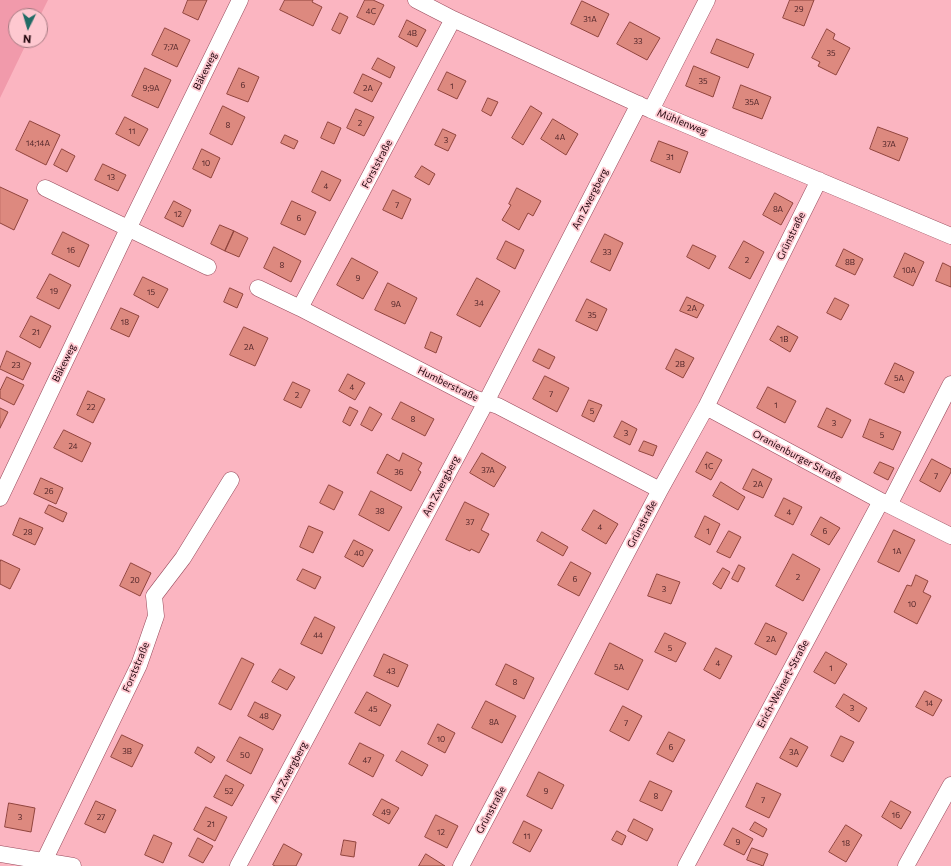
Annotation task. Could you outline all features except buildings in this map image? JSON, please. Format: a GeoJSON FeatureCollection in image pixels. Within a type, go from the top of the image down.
{"type":"FeatureCollection","features":[{"type":"Feature","properties":{"kind":"street","name":"Bäkeweg"},"geometry":{"type":"LineString","coordinates":[[0,498],[128,229],[240,0]]}},
{"type":"Feature","properties":{"kind":"street","name":"Mühlenweg"},"geometry":{"type":"LineString","coordinates":[[416,0],[453,19],[645,107],[951,236]]}},
{"type":"Feature","properties":{"kind":"street","name":"Am Zwergberg"},"geometry":{"type":"LineString","coordinates":[[238,866],[645,107],[706,0]]}},
{"type":"Feature","properties":{"kind":"street","name":"Forststraße"},"geometry":{"type":"LineString","coordinates":[[300,308],[453,19]]}},
{"type":"Feature","properties":{"kind":"street","name":"Grünstraße"},"geometry":{"type":"LineString","coordinates":[[461,866],[660,490],[706,407],[819,180]]}},
{"type":"Feature","properties":{"kind":"street"},"geometry":{"type":"LineString","coordinates":[[45,188],[208,267]]}},
{"type":"Feature","properties":{"kind":"street","name":"Humberstraße"},"geometry":{"type":"LineString","coordinates":[[258,288],[300,308],[474,398],[498,406],[660,490]]}},
{"type":"Feature","properties":{"kind":"street"},"geometry":{"type":"LineString","coordinates":[[885,503],[951,384]]}},
{"type":"Feature","properties":{"kind":"street","name":"Oranienburger Straße"},"geometry":{"type":"LineString","coordinates":[[706,407],[885,503],[951,536]]}},
{"type":"Feature","properties":{"kind":"street","name":"Forststraße"},"geometry":{"type":"LineString","coordinates":[[44,861],[139,665],[156,616],[154,596],[183,558],[231,480]]}},
{"type":"Feature","properties":{"kind":"street","name":"Erich-Weinert-Straße"},"geometry":{"type":"LineString","coordinates":[[686,866],[885,503]]}},
{"type":"Feature","properties":{"kind":"street"},"geometry":{"type":"LineString","coordinates":[[906,866],[951,785]]}},
{"type":"Feature","properties":{"kind":"street"},"geometry":{"type":"LineString","coordinates":[[0,854],[73,866]]}},
{"type":"Feature","properties":{"kind":"shaded area"},"geometry":{"type":"Polygon","coordinates":[[[0,0],[48,0],[44,8],[8,8],[8,48],[24,48],[0,98],[0,0]]]}}]}
